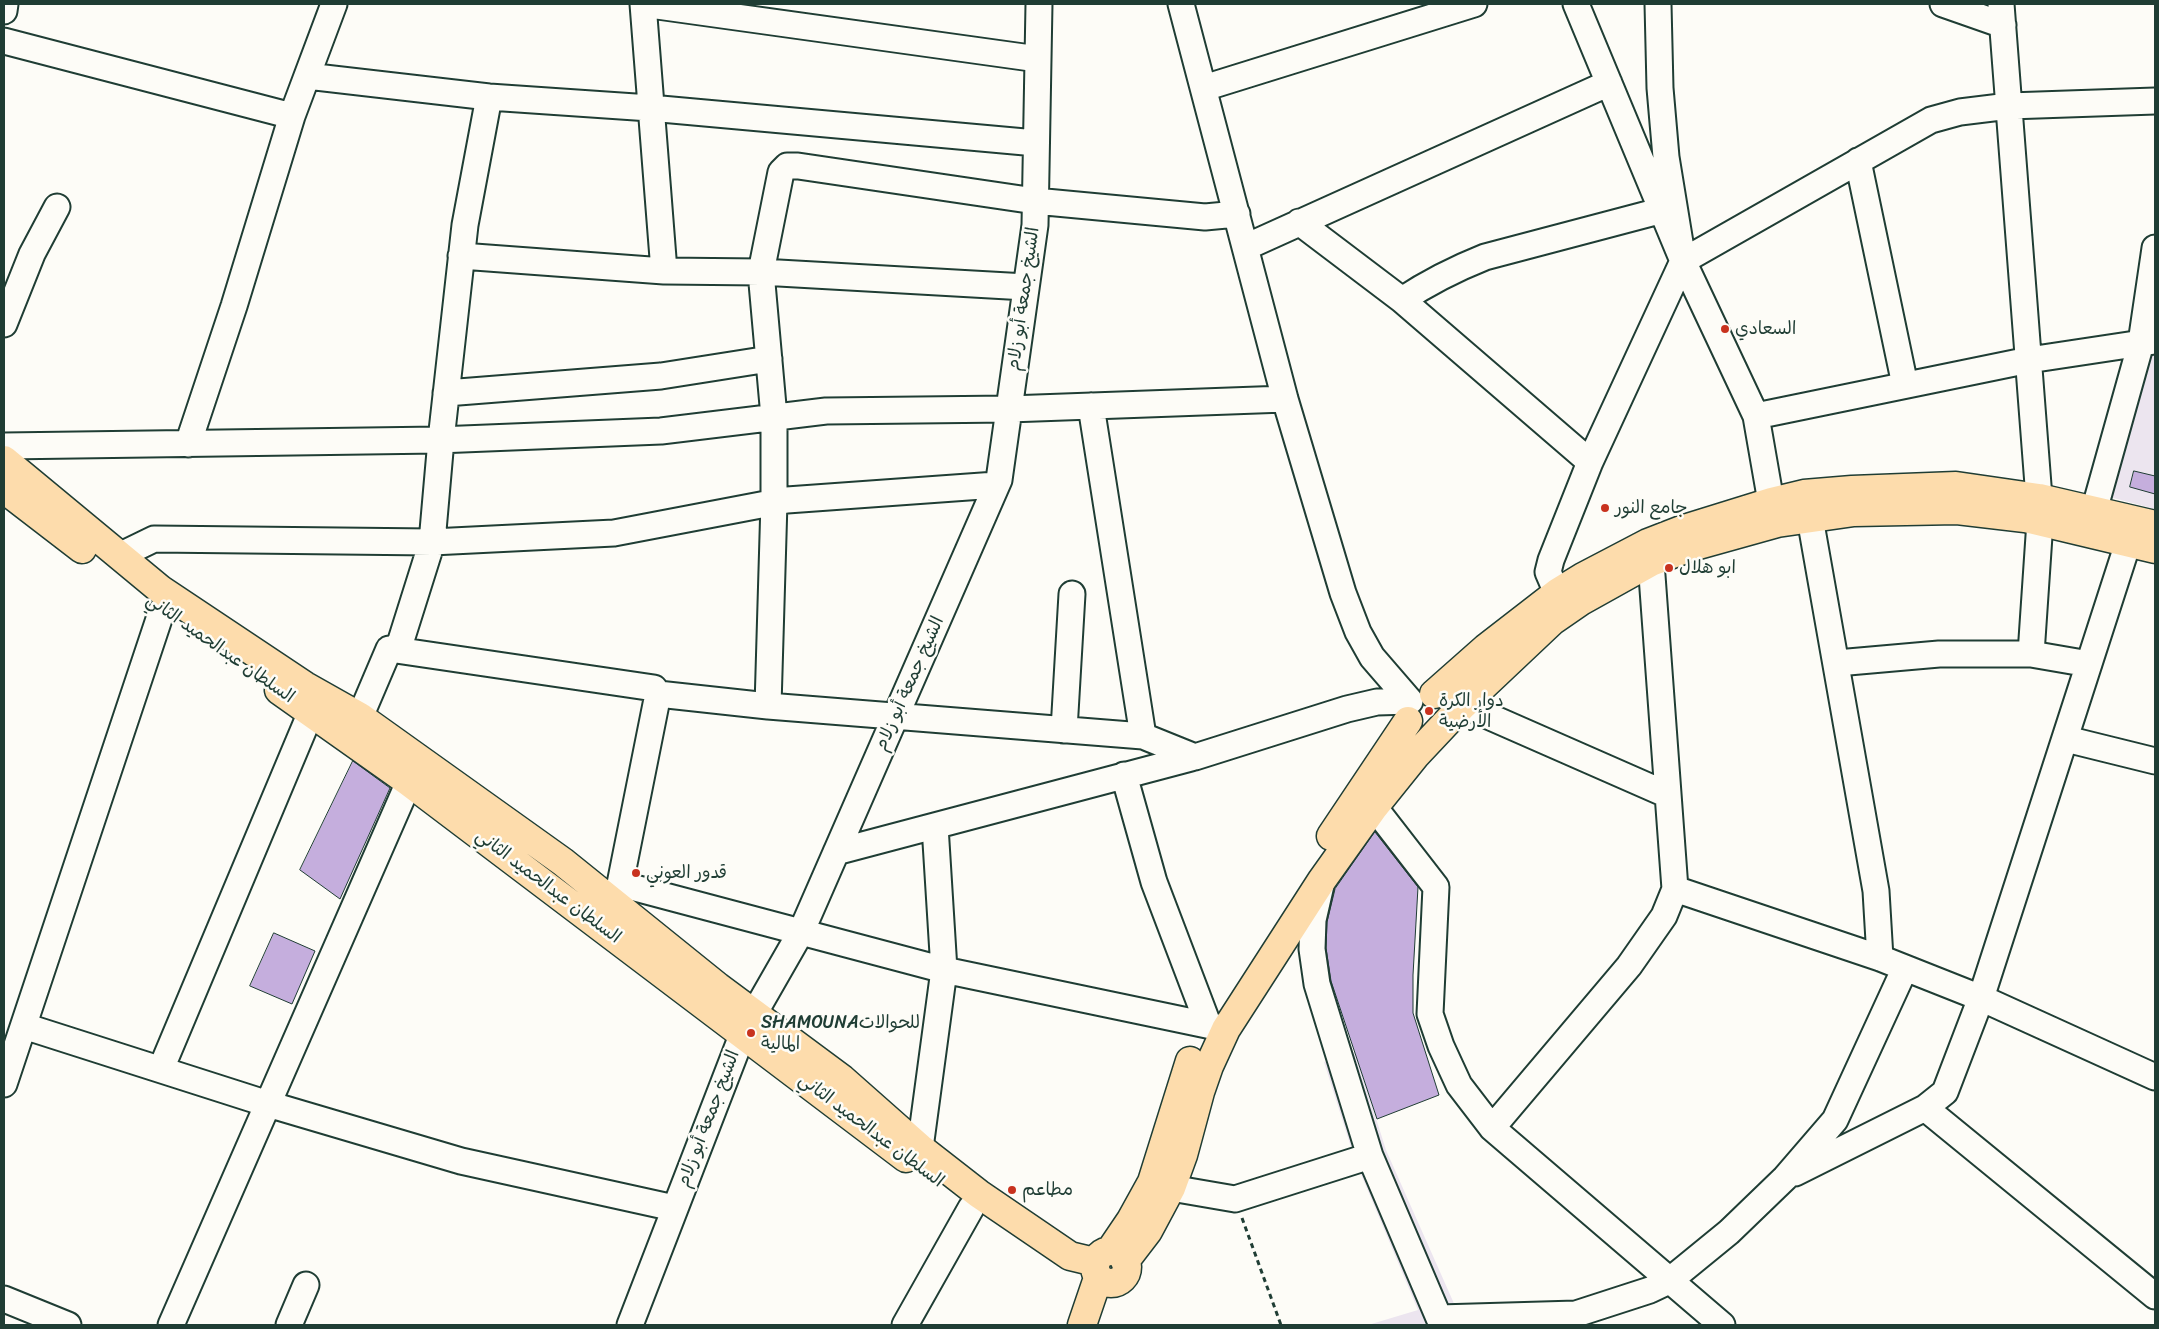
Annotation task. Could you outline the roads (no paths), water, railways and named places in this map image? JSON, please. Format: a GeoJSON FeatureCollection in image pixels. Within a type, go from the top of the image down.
{"type":"FeatureCollection","features":[{"type":"Feature","properties":{"kind":"main road"},"geometry":{"type":"LineString","coordinates":[[4,460],[161,590],[305,686],[360,717],[415,771],[616,894],[718,987],[748,1022],[842,1079],[920,1148],[979,1194],[1070,1256],[1106,1268]]}},
{"type":"Feature","properties":{"kind":"main road"},"geometry":{"type":"LineString","coordinates":[[1099,1325],[1106,1268],[1148,1231],[1171,1188],[1183,1155],[1209,1066],[1217,1027],[1285,904],[1418,705],[1486,648],[1557,593],[1583,577],[1684,528],[1804,494],[1842,491],[1956,486],[2040,510],[2128,543],[2155,549]]}},
{"type":"Feature","properties":{"kind":"main road","name":"السلطان عبدالحميد الثاني"},"geometry":{"type":"LineString","coordinates":[[4,489],[162,610],[311,712],[415,771],[748,1022],[971,1208],[1064,1267],[1106,1268]]}},
{"type":"Feature","properties":{"kind":"main road"},"geometry":{"type":"LineString","coordinates":[[1082,1325],[1106,1268],[1152,1182],[1191,1060],[1217,1027],[1374,807],[1415,756],[1463,705],[1552,622],[1581,601],[1651,562],[1746,530],[1810,518],[1854,512],[1957,510],[2094,511],[2155,525]]}},
{"type":"Feature","properties":{"kind":"main road"},"geometry":{"type":"LineString","coordinates":[[1418,705],[1440,697],[1448,708],[1446,722],[1442,727]]}},
{"type":"Feature","properties":{"kind":"street"},"geometry":{"type":"LineString","coordinates":[[4,11],[5,4]]}},
{"type":"Feature","properties":{"kind":"street"},"geometry":{"type":"LineString","coordinates":[[188,444],[234,306],[292,116],[334,4]]}},
{"type":"Feature","properties":{"kind":"street"},"geometry":{"type":"LineString","coordinates":[[664,271],[643,4],[1038,59]]}},
{"type":"Feature","properties":{"kind":"street","name":"الشيخ جمعة أبو زلام"},"geometry":{"type":"LineString","coordinates":[[630,1325],[748,1022],[802,930],[999,480],[1035,225],[1039,4]]}},
{"type":"Feature","properties":{"kind":"street"},"geometry":{"type":"LineString","coordinates":[[1181,4],[1285,398],[1343,593],[1358,632],[1372,656],[1418,705]]}},
{"type":"Feature","properties":{"kind":"street"},"geometry":{"type":"LineString","coordinates":[[1204,88],[1474,4]]}},
{"type":"Feature","properties":{"kind":"street"},"geometry":{"type":"LineString","coordinates":[[1576,4],[1683,261],[1756,416],[1771,502]]}},
{"type":"Feature","properties":{"kind":"street"},"geometry":{"type":"LineString","coordinates":[[1557,593],[1549,577],[1549,566],[1590,462],[1683,261],[1665,147],[1660,88],[1658,4]]}},
{"type":"Feature","properties":{"kind":"street"},"geometry":{"type":"LineString","coordinates":[[1943,4],[2002,15],[2040,510],[2031,654]]}},
{"type":"Feature","properties":{"kind":"street"},"geometry":{"type":"LineString","coordinates":[[4,41],[292,116]]}},
{"type":"Feature","properties":{"kind":"street"},"geometry":{"type":"LineString","coordinates":[[307,76],[489,97],[650,108],[1036,143]]}},
{"type":"Feature","properties":{"kind":"street"},"geometry":{"type":"LineString","coordinates":[[1246,246],[1609,83]]}},
{"type":"Feature","properties":{"kind":"street"},"geometry":{"type":"LineString","coordinates":[[398,650],[432,542],[461,256],[489,97]]}},
{"type":"Feature","properties":{"kind":"street"},"geometry":{"type":"LineString","coordinates":[[1683,261],[1931,120],[1960,112],[2009,106],[2155,101]]}},
{"type":"Feature","properties":{"kind":"street"},"geometry":{"type":"LineString","coordinates":[[1858,161],[1905,385]]}},
{"type":"Feature","properties":{"kind":"street"},"geometry":{"type":"LineString","coordinates":[[768,706],[774,502],[774,417],[761,272],[781,172],[787,166],[798,166],[1035,201],[1204,217],[1237,214]]}},
{"type":"Feature","properties":{"kind":"street"},"geometry":{"type":"LineString","coordinates":[[4,324],[32,254],[57,207]]}},
{"type":"Feature","properties":{"kind":"street"},"geometry":{"type":"LineString","coordinates":[[1402,300],[1431,281],[1485,257],[1663,210]]}},
{"type":"Feature","properties":{"kind":"street"},"geometry":{"type":"LineString","coordinates":[[1299,222],[1402,300],[1590,462]]}},
{"type":"Feature","properties":{"kind":"street"},"geometry":{"type":"LineString","coordinates":[[2094,511],[2148,342],[2155,248]]}},
{"type":"Feature","properties":{"kind":"street"},"geometry":{"type":"LineString","coordinates":[[461,256],[664,271],[761,272],[1026,287]]}},
{"type":"Feature","properties":{"kind":"street"},"geometry":{"type":"LineString","coordinates":[[1756,416],[2029,360],[2148,342]]}},
{"type":"Feature","properties":{"kind":"street"},"geometry":{"type":"LineString","coordinates":[[446,393],[661,376],[769,359]]}},
{"type":"Feature","properties":{"kind":"street"},"geometry":{"type":"LineString","coordinates":[[4,446],[441,440],[661,431],[826,411],[1009,409],[1285,398]]}},
{"type":"Feature","properties":{"kind":"street"},"geometry":{"type":"LineString","coordinates":[[1091,406],[1143,736]]}},
{"type":"Feature","properties":{"kind":"street"},"geometry":{"type":"LineString","coordinates":[[119,556],[154,540],[432,542],[614,533],[787,500],[996,485]]}},
{"type":"Feature","properties":{"kind":"street"},"geometry":{"type":"LineString","coordinates":[[1810,518],[1876,891],[1880,958]]}},
{"type":"Feature","properties":{"kind":"street"},"geometry":{"type":"LineString","coordinates":[[1785,1178],[1925,1108],[1945,1092],[1981,998],[2128,543]]}},
{"type":"Feature","properties":{"kind":"street"},"geometry":{"type":"LineString","coordinates":[[1492,1128],[1629,966],[1664,916],[1675,889],[1651,562]]}},
{"type":"Feature","properties":{"kind":"street"},"geometry":{"type":"LineString","coordinates":[[1064,730],[1072,594]]}},
{"type":"Feature","properties":{"kind":"street"},"geometry":{"type":"LineString","coordinates":[[4,1084],[162,610]]}},
{"type":"Feature","properties":{"kind":"street"},"geometry":{"type":"LineString","coordinates":[[360,717],[389,649],[654,688],[658,694],[616,894],[802,930],[944,970],[1217,1027]]}},
{"type":"Feature","properties":{"kind":"street"},"geometry":{"type":"LineString","coordinates":[[1837,663],[1939,654],[2031,654],[2089,664]]}},
{"type":"Feature","properties":{"kind":"street"},"geometry":{"type":"LineString","coordinates":[[658,694],[895,717],[1143,736],[1195,757]]}},
{"type":"Feature","properties":{"kind":"street"},"geometry":{"type":"LineString","coordinates":[[836,852],[1195,757],[1377,702],[1418,705]]}},
{"type":"Feature","properties":{"kind":"street"},"geometry":{"type":"LineString","coordinates":[[1463,705],[1668,795]]}},
{"type":"Feature","properties":{"kind":"street"},"geometry":{"type":"LineString","coordinates":[[160,1070],[311,712]]}},
{"type":"Feature","properties":{"kind":"street"},"geometry":{"type":"LineString","coordinates":[[2066,739],[2155,761]]}},
{"type":"Feature","properties":{"kind":"street"},"geometry":{"type":"LineString","coordinates":[[171,1325],[415,771]]}},
{"type":"Feature","properties":{"kind":"street"},"geometry":{"type":"LineString","coordinates":[[1124,775],[1154,882],[1217,1027]]}},
{"type":"Feature","properties":{"kind":"street"},"geometry":{"type":"LineString","coordinates":[[1374,807],[1436,887],[1430,1014],[1440,1046],[1459,1085],[1492,1128],[1722,1325]]}},
{"type":"Feature","properties":{"kind":"street"},"geometry":{"type":"LineString","coordinates":[[920,1148],[944,970],[935,826]]}},
{"type":"Feature","properties":{"kind":"street"},"geometry":{"type":"LineString","coordinates":[[1322,880],[1313,920],[1312,949],[1317,984],[1370,1156],[1439,1318],[1485,1321],[1576,1314],[1650,1290],[1669,1281],[1729,1232],[1785,1178],[1835,1120],[1905,968]]}},
{"type":"Feature","properties":{"kind":"street"},"geometry":{"type":"LineString","coordinates":[[1675,889],[1880,958],[1981,998],[2155,1076]]}},
{"type":"Feature","properties":{"kind":"street"},"geometry":{"type":"LineString","coordinates":[[24,1026],[268,1104],[461,1162],[674,1208]]}},
{"type":"Feature","properties":{"kind":"street"},"geometry":{"type":"LineString","coordinates":[[1925,1108],[2155,1296]]}},
{"type":"Feature","properties":{"kind":"street"},"geometry":{"type":"LineString","coordinates":[[1171,1188],[1236,1198],[1370,1156]]}},
{"type":"Feature","properties":{"kind":"street"},"geometry":{"type":"LineString","coordinates":[[905,1325],[971,1208]]}},
{"type":"Feature","properties":{"kind":"street"},"geometry":{"type":"LineString","coordinates":[[289,1325],[306,1285]]}},
{"type":"Feature","properties":{"kind":"street"},"geometry":{"type":"LineString","coordinates":[[4,1298],[68,1325]]}},
{"type":"Feature","properties":{"kind":"place","name":"السعادي"},"geometry":{"type":"Point","coordinates":[1725,329]}},
{"type":"Feature","properties":{"kind":"place","name":"جامع النور"},"geometry":{"type":"Point","coordinates":[1605,508]}},
{"type":"Feature","properties":{"kind":"place","name":"ابو هلال"},"geometry":{"type":"Point","coordinates":[1669,568]}},
{"type":"Feature","properties":{"kind":"place","name":"دوار الكرة الأرضية"},"geometry":{"type":"Point","coordinates":[1429,711]}},
{"type":"Feature","properties":{"kind":"place","name":"قدور العوني"},"geometry":{"type":"Point","coordinates":[636,873]}},
{"type":"Feature","properties":{"kind":"place","name":"SHAMOUNAللحوالات المالية"},"geometry":{"type":"Point","coordinates":[751,1033]}},
{"type":"Feature","properties":{"kind":"place","name":"مطاعم"},"geometry":{"type":"Point","coordinates":[1012,1190]}}]}
